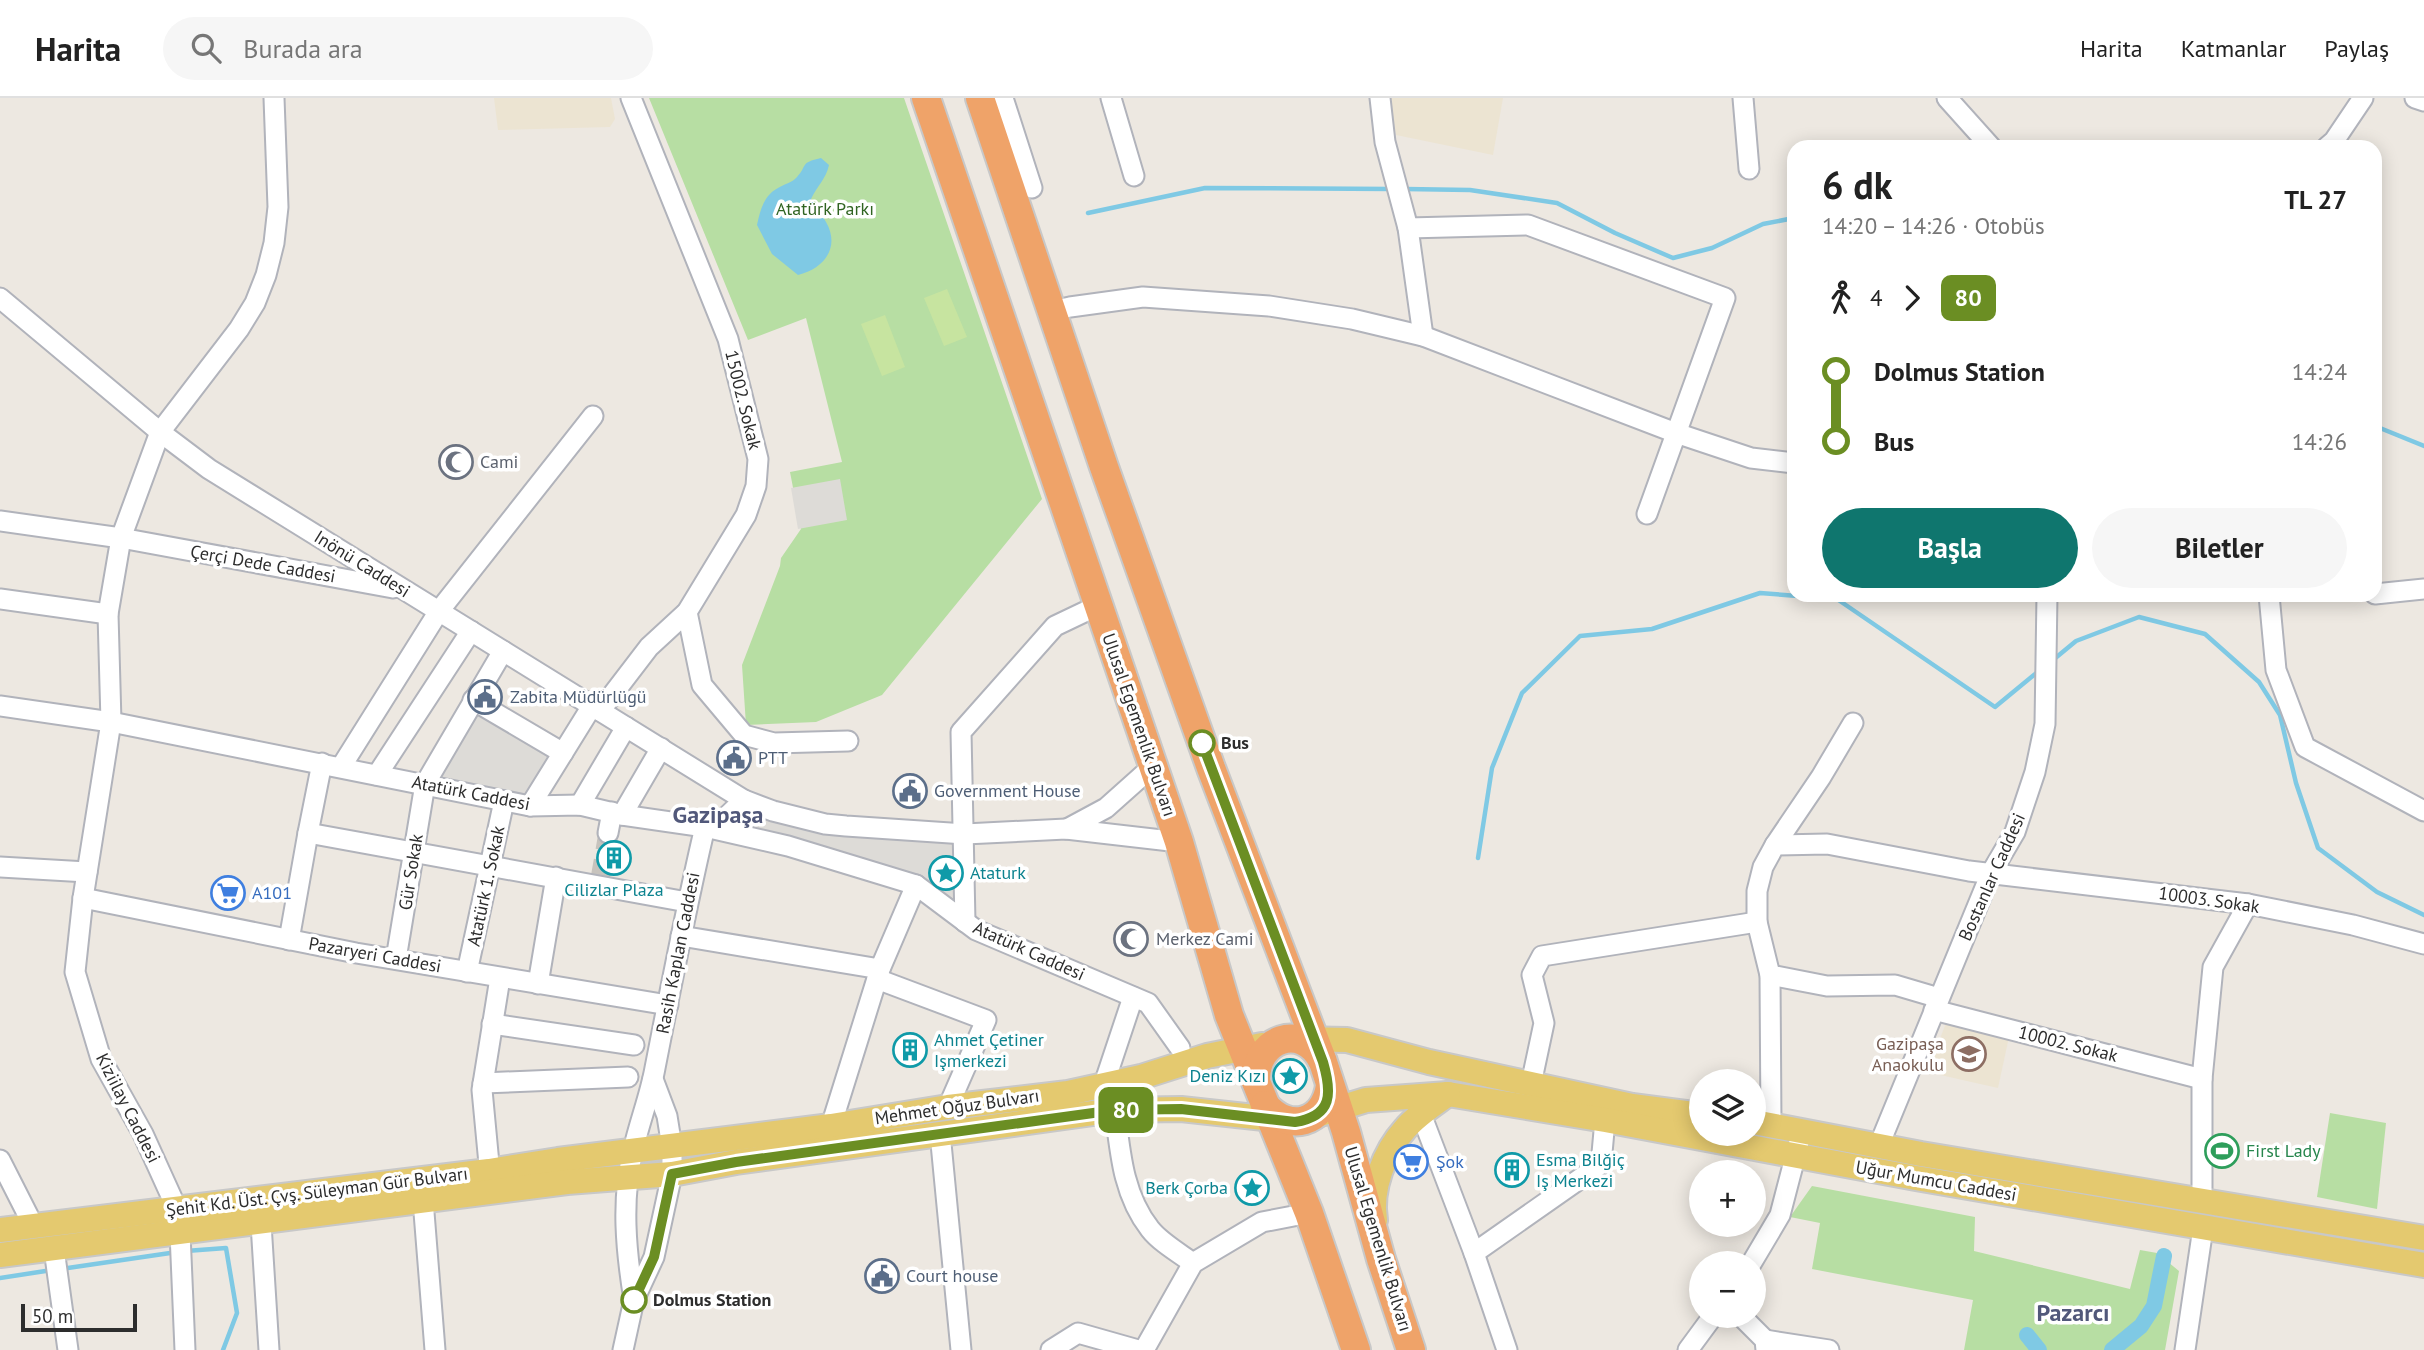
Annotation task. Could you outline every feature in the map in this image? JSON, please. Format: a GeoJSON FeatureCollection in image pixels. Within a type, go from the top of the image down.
{"type":"FeatureCollection","features":[{"type":"Feature","properties":{"kind":"highway","name":"Ulusal Egemenlik Bulvarı"},"geometry":{"type":"LineString","coordinates":[[926,98],[1179,842],[1241,1049],[1268,1106],[1309,1213],[1356,1350]]}},
{"type":"Feature","properties":{"kind":"highway","name":"Ulusal Egemenlik Bulvarı"},"geometry":{"type":"LineString","coordinates":[[980,98],[1104,467],[1211,768],[1312,1070],[1411,1350]]}},
{"type":"Feature","properties":{"kind":"highway"},"geometry":{"type":"LineString","coordinates":[[1266,1048],[1312,1070],[1306,1120],[1295,1122],[1268,1106],[1255,1069],[1266,1048]]}},
{"type":"Feature","properties":{"kind":"main road"},"geometry":{"type":"LineString","coordinates":[[1312,1070],[1347,1040],[1429,1062],[1632,1106],[1689,1113]]}},
{"type":"Feature","properties":{"kind":"main road","name":"Mehmet Oğuz Bulvarı"},"geometry":{"type":"LineString","coordinates":[[633,1151],[1102,1087],[1207,1056],[1241,1049],[1312,1070]]}},
{"type":"Feature","properties":{"kind":"main road","name":"Uğur Mumcu Caddesi"},"geometry":{"type":"LineString","coordinates":[[1312,1070],[1366,1100],[1448,1094],[2424,1265]]}},
{"type":"Feature","properties":{"kind":"main road"},"geometry":{"type":"LineString","coordinates":[[1381,1259],[1373,1193],[1392,1148],[1405,1129],[1448,1094]]}},
{"type":"Feature","properties":{"kind":"main road","name":"Mehmet Oğuz Bulvarı"},"geometry":{"type":"LineString","coordinates":[[628,1179],[1115,1110],[1268,1106]]}},
{"type":"Feature","properties":{"kind":"main road","name":"Uğur Mumcu Caddesi"},"geometry":{"type":"LineString","coordinates":[[1766,1124],[2202,1202],[2424,1238]]}},
{"type":"Feature","properties":{"kind":"main road","name":"Şehit Kd. Üst. Çvş. Süleyman Gür Bulvarı"},"geometry":{"type":"LineString","coordinates":[[0,1230],[177,1209],[260,1211],[423,1200],[490,1182],[633,1151]]}},
{"type":"Feature","properties":{"kind":"main road","name":"Şehit Kd. Üst. Çvş. Süleyman Gür Bulvarı"},"geometry":{"type":"LineString","coordinates":[[0,1255],[180,1248],[260,1211],[490,1182],[628,1179]]}},
{"type":"Feature","properties":{"kind":"street","name":"Kiziilay Caddesi"},"geometry":{"type":"LineString","coordinates":[[185,1350],[177,1209],[143,1134],[101,1059],[75,972],[83,898],[111,722],[108,614],[121,538],[160,432],[239,329],[255,303],[266,275],[274,243],[278,207],[274,98]]}},
{"type":"Feature","properties":{"kind":"street","name":"15002. Sokak"},"geometry":{"type":"LineString","coordinates":[[530,806],[563,753],[596,709],[649,647],[687,612],[746,515],[756,486],[758,459],[728,339],[631,98]]}},
{"type":"Feature","properties":{"kind":"street"},"geometry":{"type":"LineString","coordinates":[[1003,98],[1032,188]]}},
{"type":"Feature","properties":{"kind":"street"},"geometry":{"type":"LineString","coordinates":[[1111,98],[1134,176]]}},
{"type":"Feature","properties":{"kind":"street"},"geometry":{"type":"LineString","coordinates":[[1381,98],[1387,150],[1408,228],[1423,335]]}},
{"type":"Feature","properties":{"kind":"street"},"geometry":{"type":"LineString","coordinates":[[1743,98],[1749,169]]}},
{"type":"Feature","properties":{"kind":"street"},"geometry":{"type":"LineString","coordinates":[[1947,98],[1985,140]]}},
{"type":"Feature","properties":{"kind":"street"},"geometry":{"type":"LineString","coordinates":[[2335,140],[2363,98]]}},
{"type":"Feature","properties":{"kind":"street"},"geometry":{"type":"LineString","coordinates":[[2416,98],[2424,101]]}},
{"type":"Feature","properties":{"kind":"street"},"geometry":{"type":"LineString","coordinates":[[1408,228],[1528,225],[1724,298],[1647,514]]}},
{"type":"Feature","properties":{"kind":"street"},"geometry":{"type":"LineString","coordinates":[[1052,311],[1143,297],[1269,306],[1353,319],[1423,335],[1676,433],[1751,458],[1787,462]]}},
{"type":"Feature","properties":{"kind":"street","name":"Inönü Caddesi"},"geometry":{"type":"LineString","coordinates":[[0,298],[209,470],[744,800],[825,824],[965,834],[1066,830],[1179,842]]}},
{"type":"Feature","properties":{"kind":"street"},"geometry":{"type":"LineString","coordinates":[[0,316],[24,318]]}},
{"type":"Feature","properties":{"kind":"street"},"geometry":{"type":"LineString","coordinates":[[289,940],[309,833],[331,765],[439,611],[593,416]]}},
{"type":"Feature","properties":{"kind":"street","name":"Çerçi Dede Caddesi"},"geometry":{"type":"LineString","coordinates":[[0,521],[121,538],[404,590]]}},
{"type":"Feature","properties":{"kind":"street"},"geometry":{"type":"LineString","coordinates":[[2382,593],[2424,589]]}},
{"type":"Feature","properties":{"kind":"street"},"geometry":{"type":"LineString","coordinates":[[0,599],[108,614]]}},
{"type":"Feature","properties":{"kind":"street","name":"Bostanlar Caddesi"},"geometry":{"type":"LineString","coordinates":[[1877,1145],[1991,873],[2015,832],[2035,772],[2045,724],[2047,602]]}},
{"type":"Feature","properties":{"kind":"street"},"geometry":{"type":"LineString","coordinates":[[2270,602],[2276,670],[2305,747],[2424,811]]}},
{"type":"Feature","properties":{"kind":"street"},"geometry":{"type":"LineString","coordinates":[[965,922],[961,732],[1055,626],[1099,605]]}},
{"type":"Feature","properties":{"kind":"street"},"geometry":{"type":"LineString","coordinates":[[687,612],[702,685],[744,735],[774,743],[848,741]]}},
{"type":"Feature","properties":{"kind":"street"},"geometry":{"type":"LineString","coordinates":[[377,775],[471,631]]}},
{"type":"Feature","properties":{"kind":"street"},"geometry":{"type":"LineString","coordinates":[[425,784],[503,651]]}},
{"type":"Feature","properties":{"kind":"street"},"geometry":{"type":"LineString","coordinates":[[473,700],[563,753]]}},
{"type":"Feature","properties":{"kind":"street","name":"Atatürk Caddesi"},"geometry":{"type":"LineString","coordinates":[[0,706],[111,722],[530,806],[580,805],[617,814],[705,827],[788,846],[916,885],[976,930],[1148,1003],[1180,1048]]}},
{"type":"Feature","properties":{"kind":"street"},"geometry":{"type":"LineString","coordinates":[[1765,1069],[1770,975],[1757,922],[1757,891],[1763,867],[1853,723]]}},
{"type":"Feature","properties":{"kind":"street"},"geometry":{"type":"LineString","coordinates":[[580,805],[626,727]]}},
{"type":"Feature","properties":{"kind":"street"},"geometry":{"type":"LineString","coordinates":[[608,833],[617,814],[660,748]]}},
{"type":"Feature","properties":{"kind":"street"},"geometry":{"type":"LineString","coordinates":[[1066,830],[1106,808],[1153,767]]}},
{"type":"Feature","properties":{"kind":"street","name":"Gür Sokak"},"geometry":{"type":"LineString","coordinates":[[396,959],[425,784]]}},
{"type":"Feature","properties":{"kind":"street"},"geometry":{"type":"LineString","coordinates":[[705,827],[724,819],[744,800]]}},
{"type":"Feature","properties":{"kind":"street","name":"Atatürk 1. Sokak"},"geometry":{"type":"LineString","coordinates":[[467,971],[505,801]]}},
{"type":"Feature","properties":{"kind":"street","name":"Rasih Kaplan Caddesi"},"geometry":{"type":"LineString","coordinates":[[634,1300],[626,1248],[628,1179],[653,1079],[687,902],[705,827]]}},
{"type":"Feature","properties":{"kind":"street"},"geometry":{"type":"LineString","coordinates":[[309,833],[556,877],[599,882],[687,902]]}},
{"type":"Feature","properties":{"kind":"street","name":"10003. Sokak"},"geometry":{"type":"LineString","coordinates":[[1775,845],[1827,844],[1969,871],[2248,904],[2353,925],[2424,944]]}},
{"type":"Feature","properties":{"kind":"street"},"geometry":{"type":"LineString","coordinates":[[0,867],[87,872]]}},
{"type":"Feature","properties":{"kind":"street"},"geometry":{"type":"LineString","coordinates":[[538,984],[556,877]]}},
{"type":"Feature","properties":{"kind":"street"},"geometry":{"type":"LineString","coordinates":[[831,1126],[878,974],[916,885]]}},
{"type":"Feature","properties":{"kind":"street","name":"Pazaryeri Caddesi"},"geometry":{"type":"LineString","coordinates":[[83,898],[289,940],[668,1005]]}},
{"type":"Feature","properties":{"kind":"street"},"geometry":{"type":"LineString","coordinates":[[2202,1202],[2202,1079],[2213,967],[2248,904]]}},
{"type":"Feature","properties":{"kind":"street"},"geometry":{"type":"LineString","coordinates":[[1531,1084],[1544,1023],[1532,975],[1542,956],[1757,922]]}},
{"type":"Feature","properties":{"kind":"street"},"geometry":{"type":"LineString","coordinates":[[681,936],[878,974],[986,1020],[948,1107]]}},
{"type":"Feature","properties":{"kind":"street","name":"10002. Sokak"},"geometry":{"type":"LineString","coordinates":[[1770,975],[1827,986],[1895,985],[1937,1004],[2202,1079]]}},
{"type":"Feature","properties":{"kind":"street"},"geometry":{"type":"LineString","coordinates":[[490,1182],[483,1083],[500,978]]}},
{"type":"Feature","properties":{"kind":"street"},"geometry":{"type":"LineString","coordinates":[[1102,1087],[1133,997]]}},
{"type":"Feature","properties":{"kind":"street"},"geometry":{"type":"LineString","coordinates":[[492,1024],[634,1045]]}},
{"type":"Feature","properties":{"kind":"street"},"geometry":{"type":"LineString","coordinates":[[483,1083],[628,1077]]}},
{"type":"Feature","properties":{"kind":"street","name":"Rasih Kaplan Caddesi"},"geometry":{"type":"LineString","coordinates":[[623,1350],[634,1300],[654,1257],[672,1174],[672,1147],[667,1116],[653,1079]]}},
{"type":"Feature","properties":{"kind":"street"},"geometry":{"type":"LineString","coordinates":[[1115,1110],[1124,1175],[1132,1199],[1151,1231],[1193,1263]]}},
{"type":"Feature","properties":{"kind":"street"},"geometry":{"type":"LineString","coordinates":[[1421,1114],[1474,1253],[1507,1350]]}},
{"type":"Feature","properties":{"kind":"street"},"geometry":{"type":"LineString","coordinates":[[1474,1253],[1601,1164],[1605,1120]]}},
{"type":"Feature","properties":{"kind":"street"},"geometry":{"type":"LineString","coordinates":[[1759,1251],[1780,1215],[1801,1131]]}},
{"type":"Feature","properties":{"kind":"street"},"geometry":{"type":"LineString","coordinates":[[940,1133],[961,1350]]}},
{"type":"Feature","properties":{"kind":"street"},"geometry":{"type":"LineString","coordinates":[[0,1160],[33,1225]]}},
{"type":"Feature","properties":{"kind":"street"},"geometry":{"type":"LineString","coordinates":[[423,1200],[435,1350]]}},
{"type":"Feature","properties":{"kind":"street"},"geometry":{"type":"LineString","coordinates":[[260,1211],[269,1350]]}},
{"type":"Feature","properties":{"kind":"street"},"geometry":{"type":"LineString","coordinates":[[1144,1350],[1193,1263],[1262,1222],[1309,1213]]}},
{"type":"Feature","properties":{"kind":"street"},"geometry":{"type":"LineString","coordinates":[[2185,1350],[2203,1228]]}},
{"type":"Feature","properties":{"kind":"street"},"geometry":{"type":"LineString","coordinates":[[55,1254],[68,1350]]}},
{"type":"Feature","properties":{"kind":"street"},"geometry":{"type":"LineString","coordinates":[[1688,1350],[1704,1328]]}},
{"type":"Feature","properties":{"kind":"street"},"geometry":{"type":"LineString","coordinates":[[1753,1328],[1765,1345],[1829,1350]]}},
{"type":"Feature","properties":{"kind":"street"},"geometry":{"type":"LineString","coordinates":[[1051,1350],[1078,1333],[1138,1350]]}},
{"type":"Feature","properties":{"kind":"shaded area"},"geometry":{"type":"Polygon","coordinates":[[[494,98],[611,98],[615,119],[610,127],[498,130],[494,98]]]}},
{"type":"Feature","properties":{"kind":"shaded area"},"geometry":{"type":"Polygon","coordinates":[[[1390,98],[1503,98],[1493,155],[1396,135],[1390,98]]]}},
{"type":"Feature","properties":{"kind":"shaded area"},"geometry":{"type":"Polygon","coordinates":[[[840,479],[847,520],[798,529],[791,488],[840,479]]]}},
{"type":"Feature","properties":{"kind":"shaded area"},"geometry":{"type":"Polygon","coordinates":[[[473,700],[563,753],[530,806],[425,784],[473,700]]]}},
{"type":"Feature","properties":{"kind":"shaded area"},"geometry":{"type":"Polygon","coordinates":[[[744,800],[773,811],[965,834],[965,922],[916,885],[723,833],[744,800]]]}},
{"type":"Feature","properties":{"kind":"shaded area","name":"Gazipaşa Anaokulu"},"geometry":{"type":"Polygon","coordinates":[[[1946,1023],[2009,1037],[1998,1088],[1927,1072],[1946,1023]]]}},
{"type":"Feature","properties":{"kind":"green space","name":"Atatürk Parkı"},"geometry":{"type":"Polygon","coordinates":[[[649,98],[904,98],[1042,499],[882,695],[816,722],[746,725],[742,665],[781,558],[801,529],[790,472],[842,462],[806,318],[748,340],[649,98]]]}},
{"type":"Feature","properties":{"kind":"green space"},"geometry":{"type":"Polygon","coordinates":[[[947,289],[967,337],[944,346],[924,298],[947,289]]]}},
{"type":"Feature","properties":{"kind":"green space"},"geometry":{"type":"Polygon","coordinates":[[[885,315],[905,367],[882,376],[861,324],[885,315]]]}},
{"type":"Feature","properties":{"kind":"green space"},"geometry":{"type":"Polygon","coordinates":[[[2330,1113],[2386,1123],[2377,1209],[2317,1197],[2330,1113]]]}},
{"type":"Feature","properties":{"kind":"green space"},"geometry":{"type":"Polygon","coordinates":[[[1812,1186],[1975,1217],[1974,1251],[2130,1289],[2140,1250],[2157,1253],[2179,1271],[2165,1350],[1964,1350],[1973,1300],[1812,1269],[1820,1223],[1790,1217],[1812,1186]]]}},
{"type":"Feature","properties":{"kind":"water"},"geometry":{"type":"Polygon","coordinates":[[[821,158],[829,165],[811,199],[830,231],[830,249],[815,268],[798,275],[772,254],[757,225],[761,209],[769,195],[795,179],[807,163],[821,158]]]}},
{"type":"Feature","properties":{"kind":"waterway"},"geometry":{"type":"LineString","coordinates":[[1088,213],[1205,188],[1392,189]]}},
{"type":"Feature","properties":{"kind":"waterway"},"geometry":{"type":"LineString","coordinates":[[1405,189],[1470,190],[1557,203],[1615,233],[1673,258],[1712,248],[1763,224],[1787,219]]}},
{"type":"Feature","properties":{"kind":"waterway"},"geometry":{"type":"LineString","coordinates":[[2382,429],[2424,446]]}},
{"type":"Feature","properties":{"kind":"waterway"},"geometry":{"type":"LineString","coordinates":[[1478,858],[1492,768],[1522,693],[1580,636],[1652,629],[1760,593],[1787,595]]}},
{"type":"Feature","properties":{"kind":"waterway"},"geometry":{"type":"LineString","coordinates":[[1841,602],[1995,707],[2040,670]]}},
{"type":"Feature","properties":{"kind":"waterway"},"geometry":{"type":"LineString","coordinates":[[2053,660],[2076,641],[2139,617],[2205,634],[2259,682],[2280,715],[2296,783],[2318,848],[2377,892],[2424,915]]}},
{"type":"Feature","properties":{"kind":"waterway"},"geometry":{"type":"LineString","coordinates":[[186,1251],[226,1248],[237,1313],[223,1350]]}},
{"type":"Feature","properties":{"kind":"waterway"},"geometry":{"type":"LineString","coordinates":[[61,1269],[177,1252]]}},
{"type":"Feature","properties":{"kind":"waterway"},"geometry":{"type":"LineString","coordinates":[[2112,1350],[2141,1326],[2154,1306],[2164,1256]]}},
{"type":"Feature","properties":{"kind":"waterway"},"geometry":{"type":"LineString","coordinates":[[0,1278],[52,1270]]}},
{"type":"Feature","properties":{"kind":"waterway"},"geometry":{"type":"LineString","coordinates":[[2027,1335],[2039,1350]]}},
{"type":"Feature","properties":{"kind":"tunnel"},"geometry":{"type":"LineString","coordinates":[[600,879],[608,833]]}},
{"type":"Feature","properties":{"kind":"bus line","name":"80"},"geometry":{"type":"LineString","coordinates":[[634,1300],[654,1257],[672,1174],[736,1162],[1115,1110],[1181,1109],[1295,1122],[1316,1115],[1328,1097],[1330,1086],[1323,1062],[1202,743]]}},
{"type":"Feature","properties":{"kind":"place","name":"Cami"},"geometry":{"type":"Point","coordinates":[456,462]}},
{"type":"Feature","properties":{"kind":"place","name":"Zabita Müdürlügü"},"geometry":{"type":"Point","coordinates":[485,697]}},
{"type":"Feature","properties":{"kind":"place","name":"Bus"},"geometry":{"type":"Point","coordinates":[1202,743]}},
{"type":"Feature","properties":{"kind":"place","name":"PTT"},"geometry":{"type":"Point","coordinates":[734,758]}},
{"type":"Feature","properties":{"kind":"place","name":"Government House"},"geometry":{"type":"Point","coordinates":[910,791]}},
{"type":"Feature","properties":{"kind":"place","name":"Cilizlar Plaza"},"geometry":{"type":"Point","coordinates":[614,858]}},
{"type":"Feature","properties":{"kind":"place","name":"Ataturk"},"geometry":{"type":"Point","coordinates":[946,873]}},
{"type":"Feature","properties":{"kind":"place","name":"A101"},"geometry":{"type":"Point","coordinates":[228,893]}},
{"type":"Feature","properties":{"kind":"place","name":"Merkez Cami"},"geometry":{"type":"Point","coordinates":[1131,939]}},
{"type":"Feature","properties":{"kind":"place","name":"Ahmet Çetiner Işmerkezi"},"geometry":{"type":"Point","coordinates":[910,1050]}},
{"type":"Feature","properties":{"kind":"place","name":"Gazipaşa Anaokulu"},"geometry":{"type":"Point","coordinates":[1969,1054]}},
{"type":"Feature","properties":{"kind":"place","name":"Deniz Kızı"},"geometry":{"type":"Point","coordinates":[1290,1076]}},
{"type":"Feature","properties":{"kind":"place","name":"First Lady"},"geometry":{"type":"Point","coordinates":[2222,1151]}},
{"type":"Feature","properties":{"kind":"place","name":"Şok"},"geometry":{"type":"Point","coordinates":[1411,1162]}},
{"type":"Feature","properties":{"kind":"place","name":"Esma Bilğiç Iş Merkezi"},"geometry":{"type":"Point","coordinates":[1512,1170]}},
{"type":"Feature","properties":{"kind":"place","name":"Berk Çorba"},"geometry":{"type":"Point","coordinates":[1252,1188]}},
{"type":"Feature","properties":{"kind":"place","name":"Court house"},"geometry":{"type":"Point","coordinates":[882,1276]}},
{"type":"Feature","properties":{"kind":"place","name":"Dolmus Station"},"geometry":{"type":"Point","coordinates":[634,1300]}},
{"type":"Feature","properties":{"kind":"district","name":"Gazipaşa"},"geometry":{"type":"Point","coordinates":[718,815]}},
{"type":"Feature","properties":{"kind":"district","name":"Pazarcı"},"geometry":{"type":"Point","coordinates":[2073,1313]}}]}
